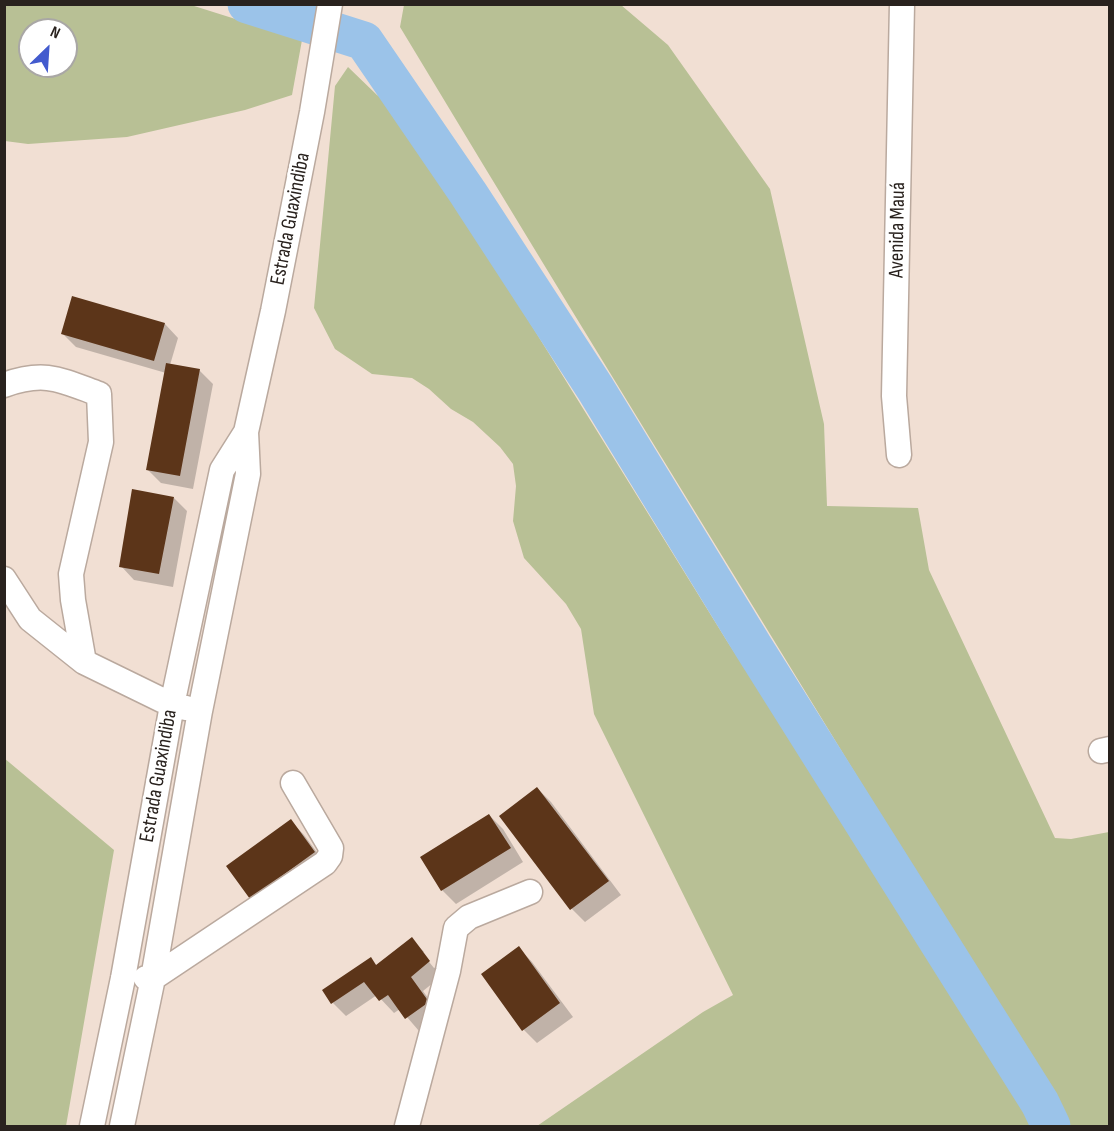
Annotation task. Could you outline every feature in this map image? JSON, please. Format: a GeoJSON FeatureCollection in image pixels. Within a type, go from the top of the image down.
{"type":"FeatureCollection","features":[{"type":"Feature","properties":{"kind":"street","name":"Estrada Guaxindiba"},"geometry":{"type":"LineString","coordinates":[[122,1126],[153,978],[200,711],[248,474],[246,432],[275,299],[330,4]]}},
{"type":"Feature","properties":{"kind":"street","name":"Avenida Mauá"},"geometry":{"type":"LineString","coordinates":[[899,455],[894,396],[902,4]]}},
{"type":"Feature","properties":{"kind":"street"},"geometry":{"type":"LineString","coordinates":[[4,385],[22,379],[50,377],[99,394],[101,442],[71,574],[73,600],[84,662]]}},
{"type":"Feature","properties":{"kind":"street","name":"Estrada Guaxindiba"},"geometry":{"type":"LineString","coordinates":[[92,1126],[123,978],[172,705],[222,470],[246,432]]}},
{"type":"Feature","properties":{"kind":"street"},"geometry":{"type":"LineString","coordinates":[[4,579],[30,619],[84,662],[172,705],[200,711]]}},
{"type":"Feature","properties":{"kind":"street"},"geometry":{"type":"LineString","coordinates":[[123,978],[153,978],[324,863],[330,856],[331,848],[293,783]]}},
{"type":"Feature","properties":{"kind":"street"},"geometry":{"type":"LineString","coordinates":[[407,1126],[448,971],[456,928],[469,916],[530,892]]}},
{"type":"Feature","properties":{"kind":"green space"},"geometry":{"type":"Polygon","coordinates":[[[5,4],[191,5],[302,40],[292,95],[245,110],[127,137],[28,144],[5,141],[5,4]]]}},
{"type":"Feature","properties":{"kind":"green space"},"geometry":{"type":"Polygon","coordinates":[[[404,5],[621,5],[668,45],[770,189],[824,424],[827,506],[918,508],[929,570],[1055,838],[1071,839],[1109,832],[1109,1126],[1068,1126],[400,27],[404,5]]]}},
{"type":"Feature","properties":{"kind":"green space"},"geometry":{"type":"Polygon","coordinates":[[[348,67],[377,95],[397,108],[727,641],[1017,1079],[1040,1126],[537,1126],[703,1012],[733,995],[594,714],[581,629],[566,604],[524,558],[513,521],[516,486],[513,464],[500,447],[473,422],[451,409],[429,389],[412,378],[372,374],[335,349],[314,308],[335,86],[348,67]]]}},
{"type":"Feature","properties":{"kind":"green space"},"geometry":{"type":"Polygon","coordinates":[[[4,758],[114,850],[66,1126],[5,1126],[4,758]]]}},
{"type":"Feature","properties":{"kind":"building"},"geometry":{"type":"Polygon","coordinates":[[[72,296],[165,323],[154,361],[61,334],[72,296]]]}},
{"type":"Feature","properties":{"kind":"building"},"geometry":{"type":"Polygon","coordinates":[[[166,363],[200,369],[180,476],[146,470],[166,363]]]}},
{"type":"Feature","properties":{"kind":"building"},"geometry":{"type":"Polygon","coordinates":[[[132,489],[174,497],[159,574],[119,567],[132,489]]]}},
{"type":"Feature","properties":{"kind":"building"},"geometry":{"type":"Polygon","coordinates":[[[537,787],[609,881],[570,910],[499,816],[537,787]]]}},
{"type":"Feature","properties":{"kind":"building"},"geometry":{"type":"Polygon","coordinates":[[[489,814],[511,848],[441,891],[420,857],[489,814]]]}},
{"type":"Feature","properties":{"kind":"building"},"geometry":{"type":"Polygon","coordinates":[[[291,819],[315,852],[250,899],[226,866],[291,819]]]}},
{"type":"Feature","properties":{"kind":"building"},"geometry":{"type":"Polygon","coordinates":[[[412,937],[430,961],[411,977],[429,1002],[405,1019],[388,995],[379,1001],[364,982],[331,1004],[322,990],[371,957],[376,965],[412,937]]]}},
{"type":"Feature","properties":{"kind":"building"},"geometry":{"type":"Polygon","coordinates":[[[519,946],[560,1003],[522,1031],[481,974],[519,946]]]}},
{"type":"Feature","properties":{"kind":"waterway"},"geometry":{"type":"LineString","coordinates":[[247,4],[364,41],[468,193],[595,388],[754,648],[1040,1103],[1051,1126]]}}]}
